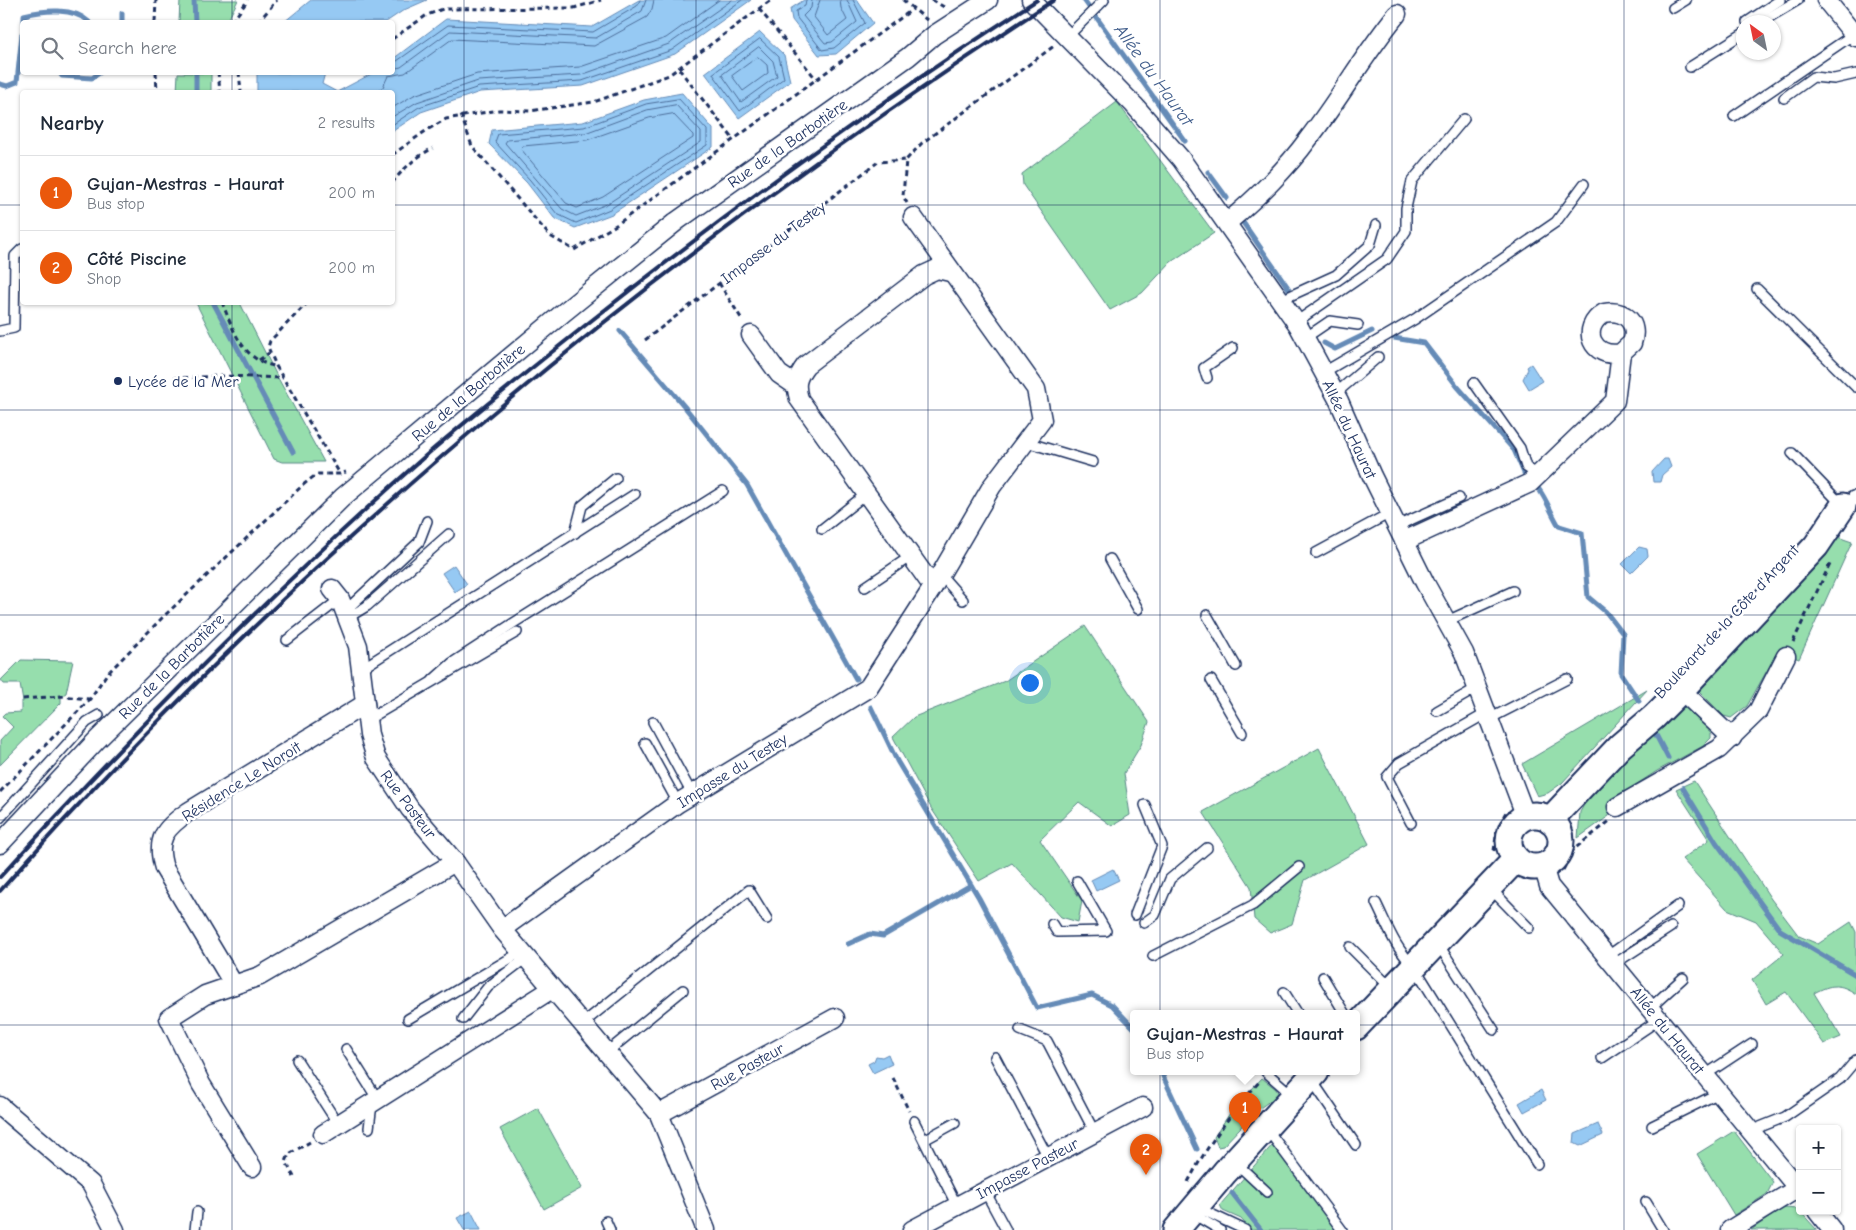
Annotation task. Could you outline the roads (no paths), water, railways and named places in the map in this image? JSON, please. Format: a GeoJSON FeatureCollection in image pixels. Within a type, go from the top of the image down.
{"type":"FeatureCollection","features":[{"type":"Feature","properties":{"kind":"main road","name":"Boulevard de la Côte d'Argent"},"geometry":{"type":"LineString","coordinates":[[1550,820],[1620,746],[1654,717],[1675,685],[1816,546],[1852,499]]}},
{"type":"Feature","properties":{"kind":"main road"},"geometry":{"type":"LineString","coordinates":[[1534,815],[1550,820],[1560,833],[1561,841],[1556,856],[1543,866],[1529,866],[1516,859],[1511,852],[1510,835],[1518,821],[1534,815]]}},
{"type":"Feature","properties":{"kind":"main road"},"geometry":{"type":"LineString","coordinates":[[1360,1022],[1516,859]]}},
{"type":"Feature","properties":{"kind":"main road"},"geometry":{"type":"LineString","coordinates":[[1187,1209],[1235,1161],[1313,1075]]}},
{"type":"Feature","properties":{"kind":"street","name":"Rue de la Barbotière"},"geometry":{"type":"LineString","coordinates":[[0,844],[96,741],[343,497],[548,325],[677,221],[908,57],[941,30],[988,0]]}},
{"type":"Feature","properties":{"kind":"street","name":"Allée du Haurat"},"geometry":{"type":"LineString","coordinates":[[1031,0],[1134,105],[1181,159],[1296,322],[1324,372],[1397,526],[1464,653],[1526,817]]}},
{"type":"Feature","properties":{"kind":"street"},"geometry":{"type":"LineString","coordinates":[[1826,0],[1855,36]]}},
{"type":"Feature","properties":{"kind":"street"},"geometry":{"type":"LineString","coordinates":[[1227,223],[1267,189],[1309,139],[1379,36],[1397,14]]}},
{"type":"Feature","properties":{"kind":"street","name":"Impasse du Testey"},"geometry":{"type":"LineString","coordinates":[[502,929],[685,798],[868,688],[936,581],[992,486],[1042,420],[1036,389],[950,272],[913,217]]}},
{"type":"Feature","properties":{"kind":"street"},"geometry":{"type":"LineString","coordinates":[[936,581],[911,556],[866,494],[799,399],[795,385],[799,374],[806,366],[924,275],[937,269],[950,272]]}},
{"type":"Feature","properties":{"kind":"street"},"geometry":{"type":"LineString","coordinates":[[751,334],[780,374],[795,385]]}},
{"type":"Feature","properties":{"kind":"street"},"geometry":{"type":"LineString","coordinates":[[1397,526],[1530,483],[1615,401],[1621,353]]}},
{"type":"Feature","properties":{"kind":"street","name":"Rue Pasteur"},"geometry":{"type":"LineString","coordinates":[[341,605],[358,646],[366,712],[376,758],[410,809],[455,862],[502,929],[659,1114],[706,1230]]}},
{"type":"Feature","properties":{"kind":"street"},"geometry":{"type":"LineString","coordinates":[[1617,807],[1719,749],[1732,738],[1758,711],[1786,656]]}},
{"type":"Feature","properties":{"kind":"street"},"geometry":{"type":"LineString","coordinates":[[1675,685],[1732,738]]}},
{"type":"Feature","properties":{"kind":"street","name":"Résidence Le Noroit"},"geometry":{"type":"LineString","coordinates":[[234,985],[164,868],[159,852],[163,836],[173,822],[188,812],[366,712]]}},
{"type":"Feature","properties":{"kind":"street"},"geometry":{"type":"LineString","coordinates":[[252,1167],[201,1084],[169,1018],[205,995],[260,976],[455,862]]}},
{"type":"Feature","properties":{"kind":"street","name":"Allée du Haurat"},"geometry":{"type":"LineString","coordinates":[[1543,866],[1549,886],[1796,1186]]}},
{"type":"Feature","properties":{"kind":"street"},"geometry":{"type":"LineString","coordinates":[[323,1134],[552,989]]}},
{"type":"Feature","properties":{"kind":"street","name":"Rue Pasteur"},"geometry":{"type":"LineString","coordinates":[[659,1114],[835,1018]]}},
{"type":"Feature","properties":{"kind":"street"},"geometry":{"type":"LineString","coordinates":[[0,1106],[91,1184],[116,1230]]}},
{"type":"Feature","properties":{"kind":"street","name":"Impasse Pasteur"},"geometry":{"type":"LineString","coordinates":[[912,1230],[1143,1107]]}},
{"type":"Feature","properties":{"kind":"street"},"geometry":{"type":"LineString","coordinates":[[1730,1230],[1796,1192]]}},
{"type":"Feature","properties":{"kind":"street"},"geometry":{"type":"LineString","coordinates":[[1820,1215],[1832,1230]]}},
{"type":"Feature","properties":{"kind":"lane"},"geometry":{"type":"LineString","coordinates":[[1067,37],[1104,0]]}},
{"type":"Feature","properties":{"kind":"lane"},"geometry":{"type":"LineString","coordinates":[[1673,8],[1686,0]]}},
{"type":"Feature","properties":{"kind":"lane"},"geometry":{"type":"LineString","coordinates":[[1760,15],[1780,0]]}},
{"type":"Feature","properties":{"kind":"lane"},"geometry":{"type":"LineString","coordinates":[[1773,15],[1798,0]]}},
{"type":"Feature","properties":{"kind":"lane"},"geometry":{"type":"LineString","coordinates":[[1690,67],[1736,33]]}},
{"type":"Feature","properties":{"kind":"lane"},"geometry":{"type":"LineString","coordinates":[[1734,116],[1855,36]]}},
{"type":"Feature","properties":{"kind":"lane"},"geometry":{"type":"LineString","coordinates":[[1784,98],[1813,77],[1834,79],[1856,74]]}},
{"type":"Feature","properties":{"kind":"lane"},"geometry":{"type":"LineString","coordinates":[[1296,322],[1387,259],[1406,231],[1406,208],[1412,181],[1464,119]]}},
{"type":"Feature","properties":{"kind":"lane"},"geometry":{"type":"LineString","coordinates":[[1324,372],[1416,319],[1556,222],[1584,184]]}},
{"type":"Feature","properties":{"kind":"lane"},"geometry":{"type":"LineString","coordinates":[[1281,300],[1336,275],[1344,269],[1370,245],[1376,225]]}},
{"type":"Feature","properties":{"kind":"lane"},"geometry":{"type":"LineString","coordinates":[[0,331],[14,328],[15,256],[20,251]]}},
{"type":"Feature","properties":{"kind":"lane"},"geometry":{"type":"LineString","coordinates":[[1757,289],[1856,387]]}},
{"type":"Feature","properties":{"kind":"lane"},"geometry":{"type":"LineString","coordinates":[[1305,338],[1330,321],[1358,325]]}},
{"type":"Feature","properties":{"kind":"lane"},"geometry":{"type":"LineString","coordinates":[[1207,378],[1204,368],[1233,348]]}},
{"type":"Feature","properties":{"kind":"lane"},"geometry":{"type":"LineString","coordinates":[[1335,394],[1378,357]]}},
{"type":"Feature","properties":{"kind":"lane"},"geometry":{"type":"LineString","coordinates":[[1474,383],[1520,448],[1526,467],[1538,475]]}},
{"type":"Feature","properties":{"kind":"lane"},"geometry":{"type":"LineString","coordinates":[[1026,442],[1093,462]]}},
{"type":"Feature","properties":{"kind":"lane"},"geometry":{"type":"LineString","coordinates":[[1792,452],[1852,499]]}},
{"type":"Feature","properties":{"kind":"lane"},"geometry":{"type":"LineString","coordinates":[[575,533],[582,506],[616,478]]}},
{"type":"Feature","properties":{"kind":"lane"},"geometry":{"type":"LineString","coordinates":[[433,680],[452,663],[724,490]]}},
{"type":"Feature","properties":{"kind":"lane"},"geometry":{"type":"LineString","coordinates":[[361,669],[636,494]]}},
{"type":"Feature","properties":{"kind":"lane"},"geometry":{"type":"LineString","coordinates":[[822,529],[866,494]]}},
{"type":"Feature","properties":{"kind":"lane"},"geometry":{"type":"LineString","coordinates":[[1316,552],[1397,526],[1459,498]]}},
{"type":"Feature","properties":{"kind":"lane"},"geometry":{"type":"LineString","coordinates":[[286,640],[341,605],[419,542],[427,521]]}},
{"type":"Feature","properties":{"kind":"lane"},"geometry":{"type":"LineString","coordinates":[[341,605],[367,606],[449,534]]}},
{"type":"Feature","properties":{"kind":"lane"},"geometry":{"type":"LineString","coordinates":[[865,587],[911,556]]}},
{"type":"Feature","properties":{"kind":"lane"},"geometry":{"type":"LineString","coordinates":[[1110,559],[1138,609]]}},
{"type":"Feature","properties":{"kind":"lane"},"geometry":{"type":"LineString","coordinates":[[936,581],[963,600]]}},
{"type":"Feature","properties":{"kind":"lane"},"geometry":{"type":"LineString","coordinates":[[1447,621],[1513,590]]}},
{"type":"Feature","properties":{"kind":"lane"},"geometry":{"type":"LineString","coordinates":[[1207,615],[1236,666]]}},
{"type":"Feature","properties":{"kind":"lane"},"geometry":{"type":"LineString","coordinates":[[366,712],[456,670],[517,632]]}},
{"type":"Feature","properties":{"kind":"lane"},"geometry":{"type":"LineString","coordinates":[[1411,824],[1387,777],[1399,763],[1488,716],[1567,679]]}},
{"type":"Feature","properties":{"kind":"lane"},"geometry":{"type":"LineString","coordinates":[[1212,680],[1242,733]]}},
{"type":"Feature","properties":{"kind":"lane"},"geometry":{"type":"LineString","coordinates":[[1437,711],[1477,688]]}},
{"type":"Feature","properties":{"kind":"lane"},"geometry":{"type":"LineString","coordinates":[[0,818],[87,722],[99,715]]}},
{"type":"Feature","properties":{"kind":"lane"},"geometry":{"type":"LineString","coordinates":[[653,722],[685,798]]}},
{"type":"Feature","properties":{"kind":"lane"},"geometry":{"type":"LineString","coordinates":[[645,743],[685,798]]}},
{"type":"Feature","properties":{"kind":"lane"},"geometry":{"type":"LineString","coordinates":[[1135,915],[1162,846],[1145,805]]}},
{"type":"Feature","properties":{"kind":"lane"},"geometry":{"type":"LineString","coordinates":[[1144,923],[1155,915],[1170,879],[1208,848]]}},
{"type":"Feature","properties":{"kind":"lane"},"geometry":{"type":"LineString","coordinates":[[1153,956],[1253,905],[1298,867]]}},
{"type":"Feature","properties":{"kind":"lane"},"geometry":{"type":"LineString","coordinates":[[1052,924],[1057,932],[1106,931],[1077,881]]}},
{"type":"Feature","properties":{"kind":"lane"},"geometry":{"type":"LineString","coordinates":[[1489,887],[1529,928]]}},
{"type":"Feature","properties":{"kind":"lane"},"geometry":{"type":"LineString","coordinates":[[582,1024],[749,890],[767,919]]}},
{"type":"Feature","properties":{"kind":"lane"},"geometry":{"type":"LineString","coordinates":[[1376,903],[1403,956],[1414,966],[1537,1164]]}},
{"type":"Feature","properties":{"kind":"lane"},"geometry":{"type":"LineString","coordinates":[[1611,960],[1678,906]]}},
{"type":"Feature","properties":{"kind":"lane"},"geometry":{"type":"LineString","coordinates":[[1611,960],[1671,927]]}},
{"type":"Feature","properties":{"kind":"lane"},"geometry":{"type":"LineString","coordinates":[[1437,942],[1494,1030]]}},
{"type":"Feature","properties":{"kind":"lane"},"geometry":{"type":"LineString","coordinates":[[1350,947],[1392,989]]}},
{"type":"Feature","properties":{"kind":"lane"},"geometry":{"type":"LineString","coordinates":[[408,1019],[524,955]]}},
{"type":"Feature","properties":{"kind":"lane"},"geometry":{"type":"LineString","coordinates":[[463,1019],[488,987],[524,955]]}},
{"type":"Feature","properties":{"kind":"lane"},"geometry":{"type":"LineString","coordinates":[[1323,977],[1342,1010]]}},
{"type":"Feature","properties":{"kind":"lane"},"geometry":{"type":"LineString","coordinates":[[1602,1058],[1655,1014],[1683,978]]}},
{"type":"Feature","properties":{"kind":"lane"},"geometry":{"type":"LineString","coordinates":[[606,1053],[684,990]]}},
{"type":"Feature","properties":{"kind":"lane"},"geometry":{"type":"LineString","coordinates":[[1284,992],[1295,1010]]}},
{"type":"Feature","properties":{"kind":"lane"},"geometry":{"type":"LineString","coordinates":[[1020,1030],[1046,1041],[1095,1133]]}},
{"type":"Feature","properties":{"kind":"lane"},"geometry":{"type":"LineString","coordinates":[[1705,1075],[1752,1044]]}},
{"type":"Feature","properties":{"kind":"lane"},"geometry":{"type":"LineString","coordinates":[[346,1049],[373,1092],[375,1100],[368,1128]]}},
{"type":"Feature","properties":{"kind":"lane"},"geometry":{"type":"LineString","coordinates":[[995,1057],[1048,1157]]}},
{"type":"Feature","properties":{"kind":"lane"},"geometry":{"type":"LineString","coordinates":[[297,1060],[338,1124]]}},
{"type":"Feature","properties":{"kind":"lane"},"geometry":{"type":"LineString","coordinates":[[1750,1131],[1785,1117],[1840,1079],[1856,1060]]}},
{"type":"Feature","properties":{"kind":"lane"},"geometry":{"type":"LineString","coordinates":[[1269,1075],[1293,1097]]}},
{"type":"Feature","properties":{"kind":"lane"},"geometry":{"type":"LineString","coordinates":[[1313,1075],[1356,1145]]}},
{"type":"Feature","properties":{"kind":"lane"},"geometry":{"type":"LineString","coordinates":[[1652,1126],[1719,1093]]}},
{"type":"Feature","properties":{"kind":"lane"},"geometry":{"type":"LineString","coordinates":[[914,1121],[957,1206]]}},
{"type":"Feature","properties":{"kind":"lane"},"geometry":{"type":"LineString","coordinates":[[924,1140],[955,1123]]}},
{"type":"Feature","properties":{"kind":"lane"},"geometry":{"type":"LineString","coordinates":[[1266,1126],[1342,1230]]}},
{"type":"Feature","properties":{"kind":"lane"},"geometry":{"type":"LineString","coordinates":[[1235,1161],[1267,1192]]}},
{"type":"Feature","properties":{"kind":"lane"},"geometry":{"type":"LineString","coordinates":[[985,1191],[1006,1230]]}},
{"type":"Feature","properties":{"kind":"lane"},"geometry":{"type":"LineString","coordinates":[[1646,1202],[1663,1230]]}},
{"type":"Feature","properties":{"kind":"lane"},"geometry":{"type":"LineString","coordinates":[[1187,1209],[1220,1230]]}},
{"type":"Feature","properties":{"kind":"lane"},"geometry":{"type":"LineString","coordinates":[[1187,1209],[1245,1230]]}},
{"type":"Feature","properties":{"kind":"lane"},"geometry":{"type":"LineString","coordinates":[[195,1230],[197,1212]]}},
{"type":"Feature","properties":{"kind":"water"},"geometry":{"type":"Polygon","coordinates":[[[311,0],[427,0],[404,10],[389,20],[286,20],[311,0]]]}},
{"type":"Feature","properties":{"kind":"water"},"geometry":{"type":"Polygon","coordinates":[[[639,0],[751,0],[675,54],[583,86],[480,92],[421,112],[395,130],[395,90],[341,90],[369,75],[395,75],[395,57],[446,19],[592,27],[639,0]]]}},
{"type":"Feature","properties":{"kind":"water"},"geometry":{"type":"Polygon","coordinates":[[[804,0],[857,0],[873,23],[836,54],[819,55],[792,20],[790,9],[804,0]]]}},
{"type":"Feature","properties":{"kind":"water"},"geometry":{"type":"Polygon","coordinates":[[[760,32],[784,55],[790,81],[739,118],[705,73],[760,32]]]}},
{"type":"Feature","properties":{"kind":"water"},"geometry":{"type":"Polygon","coordinates":[[[257,75],[324,75],[322,84],[333,90],[257,90],[257,75]]]}},
{"type":"Feature","properties":{"kind":"water"},"geometry":{"type":"Polygon","coordinates":[[[682,93],[713,129],[713,147],[612,214],[575,228],[554,218],[527,183],[489,144],[492,130],[583,122],[644,100],[682,93]]]}},
{"type":"Feature","properties":{"kind":"water"},"geometry":{"type":"Polygon","coordinates":[[[1531,364],[1542,381],[1529,389],[1523,379],[1528,369],[1527,367],[1531,364]]]}},
{"type":"Feature","properties":{"kind":"water"},"geometry":{"type":"Polygon","coordinates":[[[1664,459],[1668,459],[1671,467],[1662,475],[1660,482],[1653,482],[1652,472],[1664,459]]]}},
{"type":"Feature","properties":{"kind":"water"},"geometry":{"type":"Polygon","coordinates":[[[1639,547],[1647,549],[1648,556],[1631,573],[1622,564],[1639,547]]]}},
{"type":"Feature","properties":{"kind":"water"},"geometry":{"type":"Polygon","coordinates":[[[454,565],[467,584],[455,592],[442,573],[454,565]]]}},
{"type":"Feature","properties":{"kind":"water"},"geometry":{"type":"Polygon","coordinates":[[[1113,869],[1119,880],[1096,891],[1091,880],[1113,869]]]}},
{"type":"Feature","properties":{"kind":"water"},"geometry":{"type":"Polygon","coordinates":[[[888,1054],[892,1064],[873,1073],[868,1064],[874,1061],[876,1056],[882,1057],[888,1054]]]}},
{"type":"Feature","properties":{"kind":"water"},"geometry":{"type":"Polygon","coordinates":[[[1541,1090],[1546,1100],[1524,1112],[1519,1103],[1541,1090]]]}},
{"type":"Feature","properties":{"kind":"water"},"geometry":{"type":"Polygon","coordinates":[[[1598,1124],[1603,1135],[1580,1146],[1574,1143],[1575,1134],[1598,1124]]]}},
{"type":"Feature","properties":{"kind":"water"},"geometry":{"type":"Polygon","coordinates":[[[471,1211],[481,1230],[464,1230],[457,1218],[471,1211]]]}},
{"type":"Feature","properties":{"kind":"waterway"},"geometry":{"type":"LineString","coordinates":[[194,0],[195,20]]}},
{"type":"Feature","properties":{"kind":"waterway","name":"Allée du Haurat"},"geometry":{"type":"LineString","coordinates":[[1084,0],[1185,141]]}},
{"type":"Feature","properties":{"kind":"waterway"},"geometry":{"type":"LineString","coordinates":[[24,20],[24,15],[49,11],[67,12],[87,20]]}},
{"type":"Feature","properties":{"kind":"waterway"},"geometry":{"type":"LineString","coordinates":[[122,13],[122,20]]}},
{"type":"Feature","properties":{"kind":"waterway"},"geometry":{"type":"LineString","coordinates":[[0,84],[7,86],[17,82],[20,53]]}},
{"type":"Feature","properties":{"kind":"waterway"},"geometry":{"type":"LineString","coordinates":[[61,75],[92,78],[96,75]]}},
{"type":"Feature","properties":{"kind":"waterway"},"geometry":{"type":"LineString","coordinates":[[196,75],[196,90]]}},
{"type":"Feature","properties":{"kind":"waterway"},"geometry":{"type":"LineString","coordinates":[[1208,172],[1227,198]]}},
{"type":"Feature","properties":{"kind":"waterway"},"geometry":{"type":"LineString","coordinates":[[1242,221],[1289,289]]}},
{"type":"Feature","properties":{"kind":"waterway"},"geometry":{"type":"LineString","coordinates":[[215,305],[293,452]]}},
{"type":"Feature","properties":{"kind":"waterway"},"geometry":{"type":"LineString","coordinates":[[620,331],[684,406],[747,485],[856,679]]}},
{"type":"Feature","properties":{"kind":"waterway"},"geometry":{"type":"LineString","coordinates":[[1324,343],[1335,349],[1372,331]]}},
{"type":"Feature","properties":{"kind":"waterway"},"geometry":{"type":"LineString","coordinates":[[1394,338],[1424,343],[1457,386],[1514,450],[1524,473]]}},
{"type":"Feature","properties":{"kind":"waterway"},"geometry":{"type":"LineString","coordinates":[[1538,488],[1559,526],[1582,533],[1588,597],[1606,612],[1623,634],[1621,674],[1639,701]]}},
{"type":"Feature","properties":{"kind":"waterway"},"geometry":{"type":"LineString","coordinates":[[871,707],[897,761],[979,898],[1037,1008],[1092,995],[1112,1005],[1130,1024]]}},
{"type":"Feature","properties":{"kind":"waterway"},"geometry":{"type":"LineString","coordinates":[[1656,735],[1668,758]]}},
{"type":"Feature","properties":{"kind":"waterway"},"geometry":{"type":"LineString","coordinates":[[1683,788],[1716,842],[1780,930],[1856,975]]}},
{"type":"Feature","properties":{"kind":"waterway"},"geometry":{"type":"LineString","coordinates":[[848,944],[870,934],[883,936],[971,885]]}},
{"type":"Feature","properties":{"kind":"waterway"},"geometry":{"type":"LineString","coordinates":[[1162,1075],[1197,1149]]}},
{"type":"Feature","properties":{"kind":"waterway"},"geometry":{"type":"LineString","coordinates":[[1232,1193],[1261,1230]]}},
{"type":"Feature","properties":{"kind":"railway"},"geometry":{"type":"LineString","coordinates":[[0,877],[102,768],[206,662],[313,558],[443,441],[587,324],[752,197],[864,116],[1037,0]]}},
{"type":"Feature","properties":{"kind":"railway"},"geometry":{"type":"LineString","coordinates":[[0,891],[117,764],[239,641],[366,523],[497,410],[631,301],[769,196],[910,96],[1054,0]]}},
{"type":"Feature","properties":{"kind":"place","name":"Lycée de la Mer"},"geometry":{"type":"Point","coordinates":[118,381]}},
{"type":"Feature","properties":{"kind":"place","name":"Gujan-Mestras - Haurat"},"geometry":{"type":"Point","coordinates":[1245,1133]}},
{"type":"Feature","properties":{"kind":"place","name":"Côté Piscine"},"geometry":{"type":"Point","coordinates":[1146,1175]}}]}
